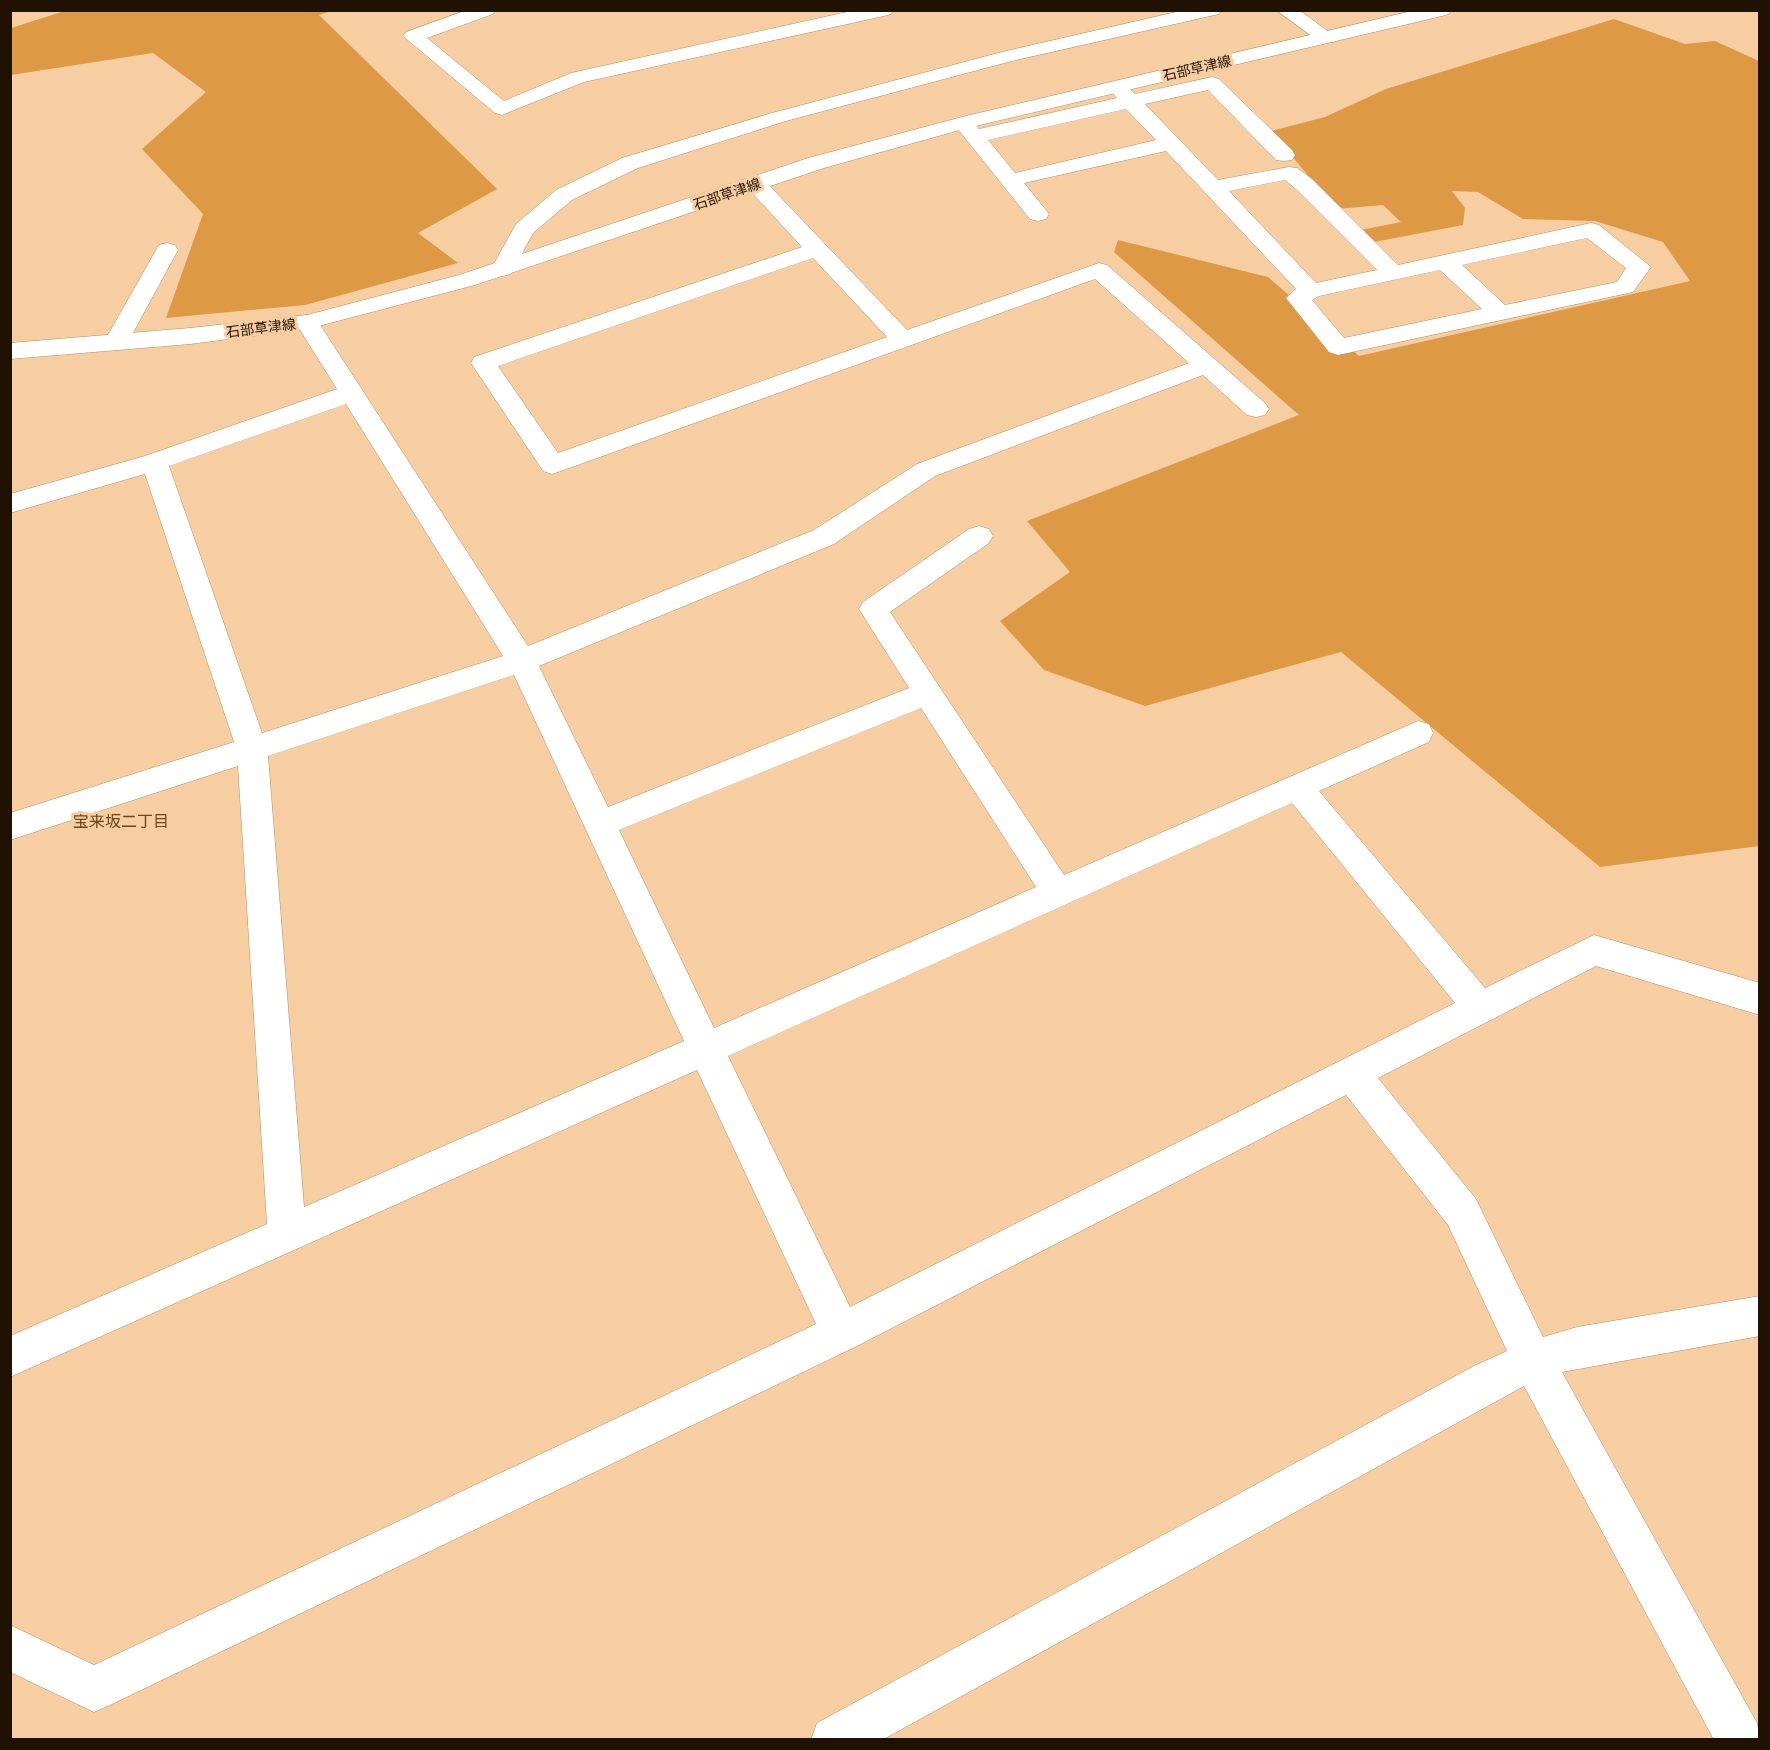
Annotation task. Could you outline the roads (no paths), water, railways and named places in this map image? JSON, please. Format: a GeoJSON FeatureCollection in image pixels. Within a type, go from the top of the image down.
{"type":"FeatureCollection","features":[{"type":"Feature","properties":{"kind":"street"},"geometry":{"type":"LineString","coordinates":[[486,10],[413,36],[502,109],[578,77],[884,10]]}},
{"type":"Feature","properties":{"kind":"street"},"geometry":{"type":"LineString","coordinates":[[503,268],[524,230],[564,195],[630,163],[779,117],[975,65],[1212,10]]}},
{"type":"Feature","properties":{"kind":"street"},"geometry":{"type":"LineString","coordinates":[[1285,10],[1327,38]]}},
{"type":"Feature","properties":{"kind":"street","name":"石部草津線"},"geometry":{"type":"LineString","coordinates":[[10,351],[190,336],[307,322],[503,268],[816,164],[1124,94],[1327,38],[1442,10]]}},
{"type":"Feature","properties":{"kind":"street"},"geometry":{"type":"LineString","coordinates":[[759,19],[771,35]]}},
{"type":"Feature","properties":{"kind":"street"},"geometry":{"type":"LineString","coordinates":[[1124,94],[1212,83],[1284,155]]}},
{"type":"Feature","properties":{"kind":"street"},"geometry":{"type":"LineString","coordinates":[[1124,94],[1311,291]]}},
{"type":"Feature","properties":{"kind":"street"},"geometry":{"type":"LineString","coordinates":[[968,130],[1038,214]]}},
{"type":"Feature","properties":{"kind":"street"},"geometry":{"type":"LineString","coordinates":[[1011,180],[1171,144]]}},
{"type":"Feature","properties":{"kind":"street"},"geometry":{"type":"LineString","coordinates":[[1213,188],[1289,173],[1304,184],[1393,273]]}},
{"type":"Feature","properties":{"kind":"street"},"geometry":{"type":"LineString","coordinates":[[755,184],[903,340]]}},
{"type":"Feature","properties":{"kind":"street"},"geometry":{"type":"LineString","coordinates":[[1591,230],[1639,267],[1625,288],[1338,347],[1298,297],[1311,291],[1445,262],[1591,230]]}},
{"type":"Feature","properties":{"kind":"street"},"geometry":{"type":"LineString","coordinates":[[817,249],[483,363],[552,465],[1099,270],[1256,409]]}},
{"type":"Feature","properties":{"kind":"street"},"geometry":{"type":"LineString","coordinates":[[116,342],[166,250]]}},
{"type":"Feature","properties":{"kind":"street"},"geometry":{"type":"LineString","coordinates":[[1445,262],[1500,313]]}},
{"type":"Feature","properties":{"kind":"street"},"geometry":{"type":"LineString","coordinates":[[307,322],[522,661],[841,1333]]}},
{"type":"Feature","properties":{"kind":"street"},"geometry":{"type":"LineString","coordinates":[[10,826],[522,661],[824,537],[926,470],[1207,365]]}},
{"type":"Feature","properties":{"kind":"street"},"geometry":{"type":"LineString","coordinates":[[10,504],[154,462],[351,393]]}},
{"type":"Feature","properties":{"kind":"street"},"geometry":{"type":"LineString","coordinates":[[154,462],[252,748],[287,1235]]}},
{"type":"Feature","properties":{"kind":"street"},"geometry":{"type":"LineString","coordinates":[[979,536],[873,609],[1058,893]]}},
{"type":"Feature","properties":{"kind":"street"},"geometry":{"type":"LineString","coordinates":[[600,824],[927,693]]}},
{"type":"Feature","properties":{"kind":"street"},"geometry":{"type":"LineString","coordinates":[[10,1357],[1418,733]]}},
{"type":"Feature","properties":{"kind":"street"},"geometry":{"type":"LineString","coordinates":[[1297,787],[1480,1008]]}},
{"type":"Feature","properties":{"kind":"street"},"geometry":{"type":"LineString","coordinates":[[10,1648],[94,1689],[841,1333],[1594,950],[1760,999]]}},
{"type":"Feature","properties":{"kind":"street"},"geometry":{"type":"LineString","coordinates":[[1352,1074],[1462,1212],[1533,1360],[1740,1740]]}},
{"type":"Feature","properties":{"kind":"street"},"geometry":{"type":"LineString","coordinates":[[834,1740],[1458,1398],[1533,1360],[1577,1347],[1760,1316]]}},
{"type":"Feature","properties":{"kind":"district","name":"宝来坂二丁目"},"geometry":{"type":"Point","coordinates":[121,821]}}]}
